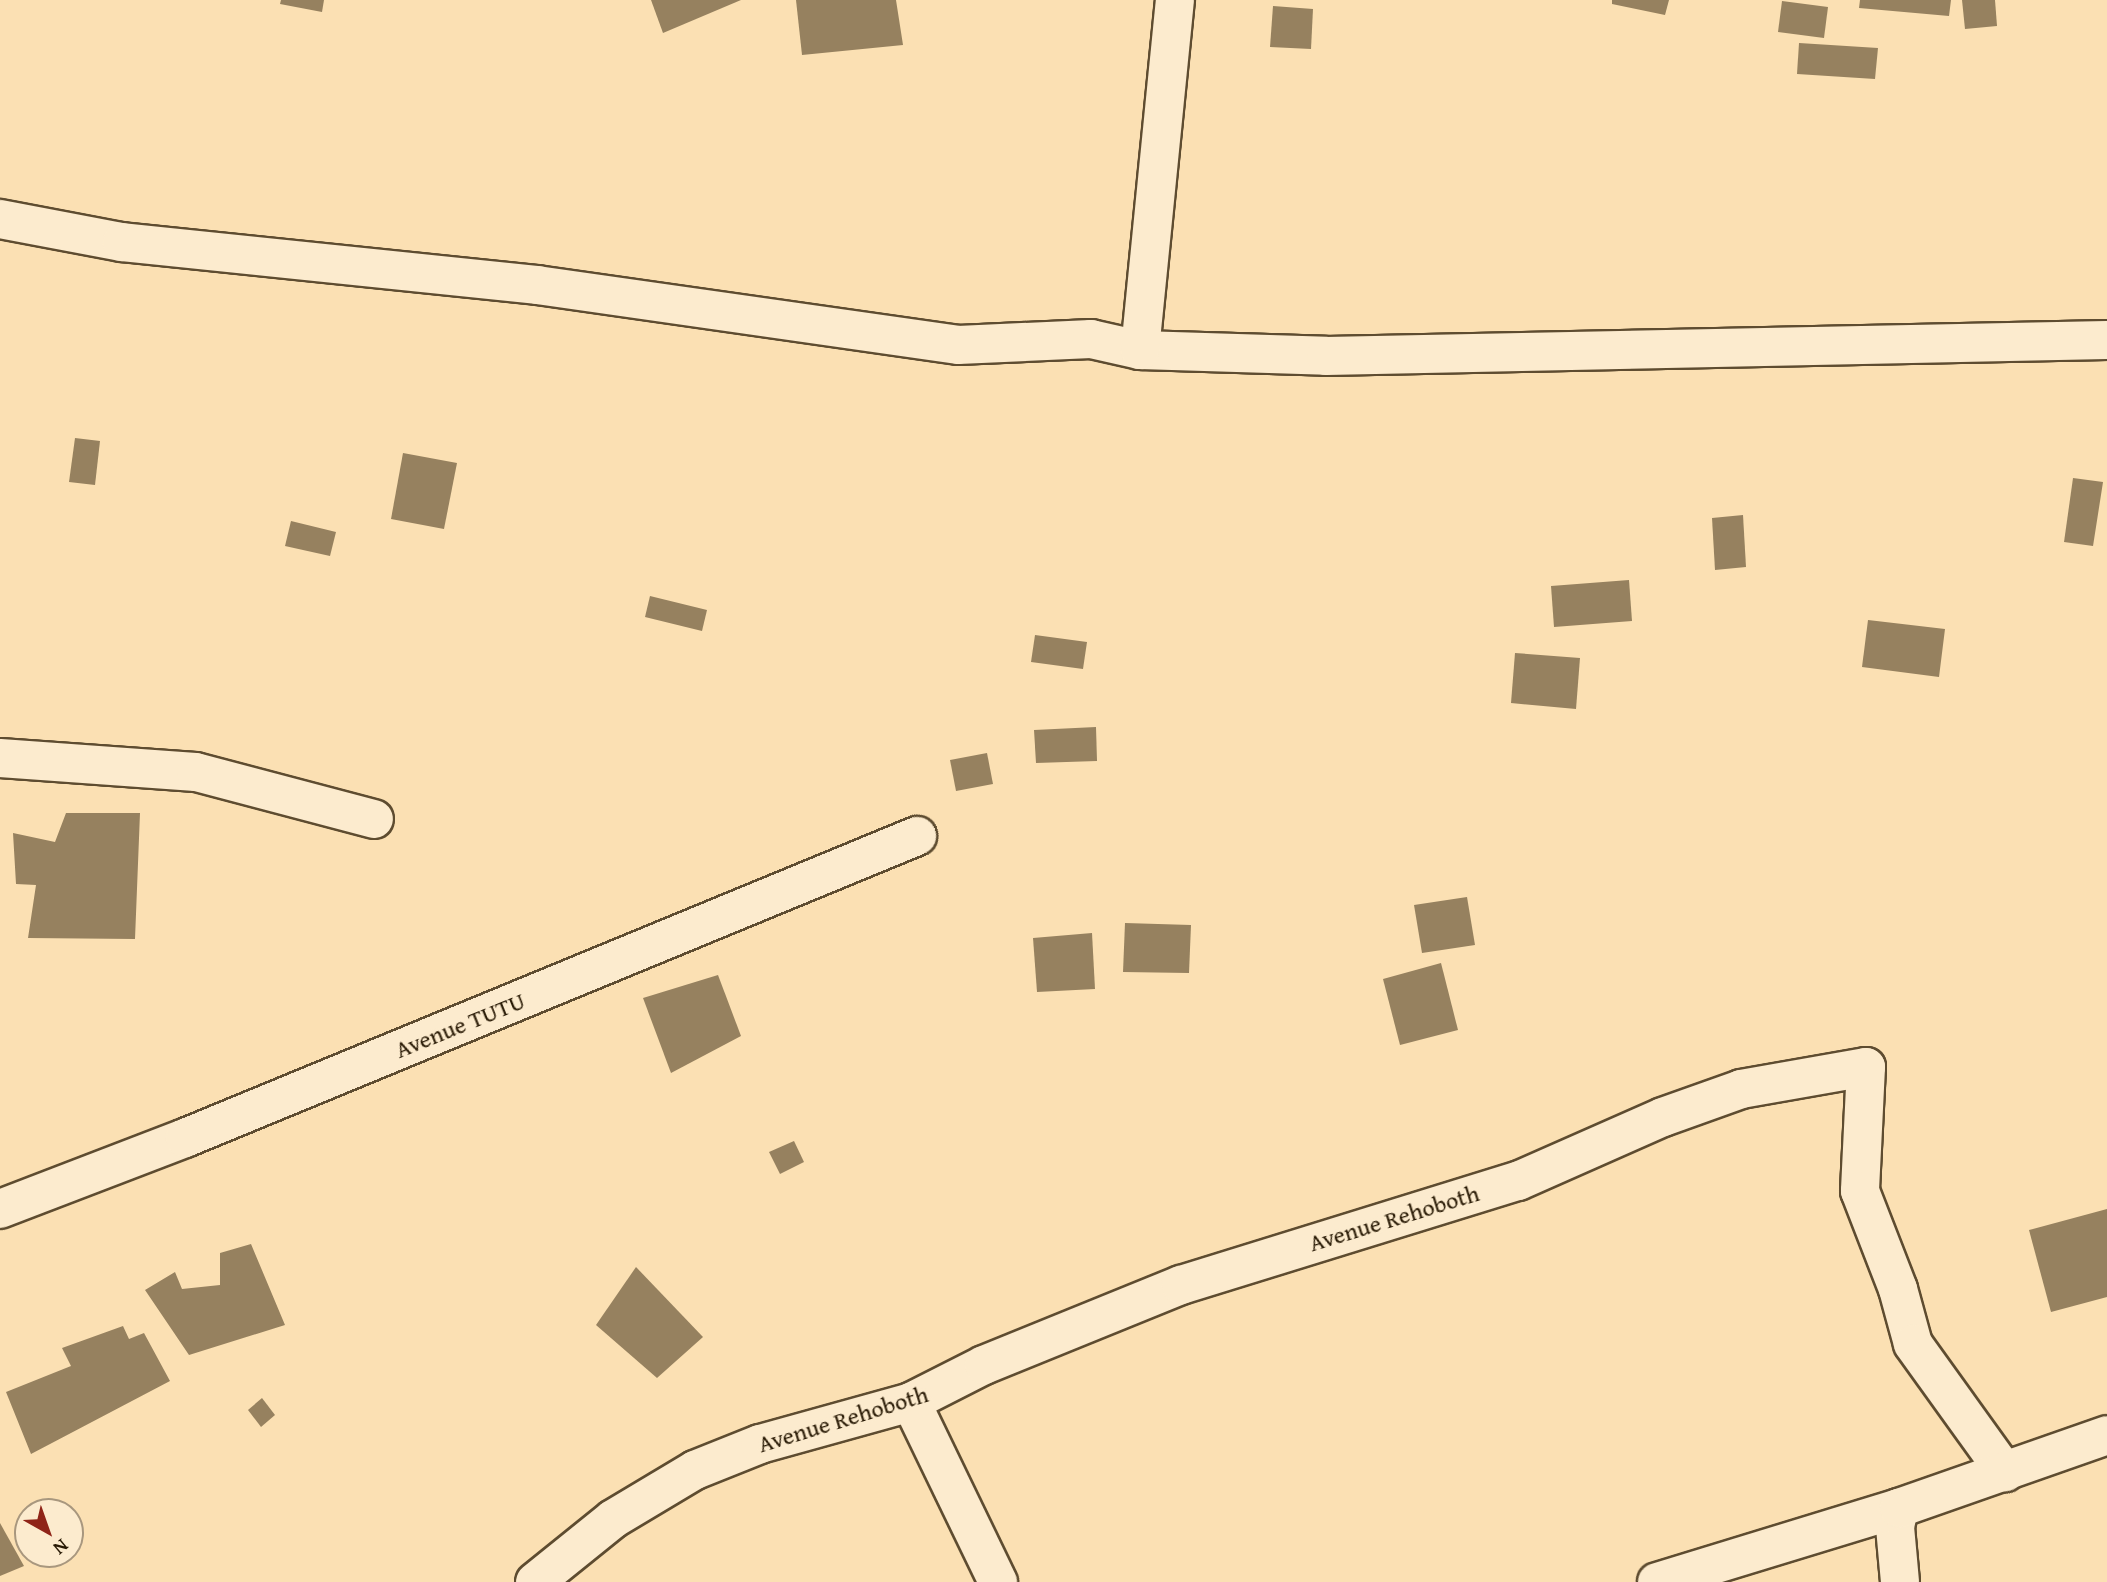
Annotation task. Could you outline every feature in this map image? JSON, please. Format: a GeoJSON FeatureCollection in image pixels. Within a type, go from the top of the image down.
{"type":"FeatureCollection","features":[{"type":"Feature","properties":{"kind":"street"},"geometry":{"type":"LineString","coordinates":[[1140,350],[1175,0]]}},
{"type":"Feature","properties":{"kind":"street"},"geometry":{"type":"LineString","coordinates":[[0,219],[122,242],[537,285],[958,345],[1091,339],[1140,350],[1326,356],[2107,340]]}},
{"type":"Feature","properties":{"kind":"street"},"geometry":{"type":"LineString","coordinates":[[0,758],[196,772],[374,819]]}},
{"type":"Feature","properties":{"kind":"street","name":"Avenue TUTU"},"geometry":{"type":"LineString","coordinates":[[0,1209],[185,1138],[918,836]]}},
{"type":"Feature","properties":{"kind":"street","name":"Avenue Rehoboth"},"geometry":{"type":"LineString","coordinates":[[535,1582],[614,1520],[695,1470],[760,1444],[911,1402],[984,1365],[1181,1285],[1518,1181],[1663,1116],[1741,1089],[1866,1068],[1860,1191],[1898,1289],[1913,1344],[2005,1472]]}},
{"type":"Feature","properties":{"kind":"street"},"geometry":{"type":"LineString","coordinates":[[911,1402],[998,1582]]}},
{"type":"Feature","properties":{"kind":"street"},"geometry":{"type":"LineString","coordinates":[[1657,1582],[1899,1508],[2107,1436]]}},
{"type":"Feature","properties":{"kind":"street"},"geometry":{"type":"LineString","coordinates":[[1899,1508],[1895,1527],[1900,1582]]}},
{"type":"Feature","properties":{"kind":"building"},"geometry":{"type":"Polygon","coordinates":[[[281,0],[324,0],[322,12],[280,4],[281,0]]]}},
{"type":"Feature","properties":{"kind":"building"},"geometry":{"type":"Polygon","coordinates":[[[651,0],[741,0],[663,33],[651,0]]]}},
{"type":"Feature","properties":{"kind":"building"},"geometry":{"type":"Polygon","coordinates":[[[796,0],[896,0],[903,45],[802,55],[796,0]]]}},
{"type":"Feature","properties":{"kind":"building"},"geometry":{"type":"Polygon","coordinates":[[[1612,0],[1669,0],[1665,15],[1612,4],[1612,0]]]}},
{"type":"Feature","properties":{"kind":"building"},"geometry":{"type":"Polygon","coordinates":[[[1860,0],[1951,0],[1949,16],[1859,8],[1860,0]]]}},
{"type":"Feature","properties":{"kind":"building"},"geometry":{"type":"Polygon","coordinates":[[[1962,0],[1995,0],[1997,26],[1965,29],[1962,0]]]}},
{"type":"Feature","properties":{"kind":"building"},"geometry":{"type":"Polygon","coordinates":[[[1782,1],[1828,7],[1824,38],[1778,32],[1782,1]]]}},
{"type":"Feature","properties":{"kind":"building"},"geometry":{"type":"Polygon","coordinates":[[[1273,6],[1313,9],[1311,49],[1270,47],[1273,6]]]}},
{"type":"Feature","properties":{"kind":"building"},"geometry":{"type":"Polygon","coordinates":[[[1799,43],[1878,48],[1875,79],[1797,74],[1799,43]]]}},
{"type":"Feature","properties":{"kind":"building"},"geometry":{"type":"Polygon","coordinates":[[[75,438],[100,441],[95,485],[69,482],[75,438]]]}},
{"type":"Feature","properties":{"kind":"building"},"geometry":{"type":"Polygon","coordinates":[[[403,453],[457,463],[444,529],[391,519],[403,453]]]}},
{"type":"Feature","properties":{"kind":"building"},"geometry":{"type":"Polygon","coordinates":[[[2073,478],[2103,482],[2093,546],[2064,542],[2073,478]]]}},
{"type":"Feature","properties":{"kind":"building"},"geometry":{"type":"Polygon","coordinates":[[[1743,515],[1746,567],[1715,570],[1712,518],[1743,515]]]}},
{"type":"Feature","properties":{"kind":"building"},"geometry":{"type":"Polygon","coordinates":[[[291,521],[336,532],[330,556],[285,546],[291,521]]]}},
{"type":"Feature","properties":{"kind":"building"},"geometry":{"type":"Polygon","coordinates":[[[1629,580],[1632,621],[1554,627],[1551,586],[1629,580]]]}},
{"type":"Feature","properties":{"kind":"building"},"geometry":{"type":"Polygon","coordinates":[[[650,596],[707,610],[702,631],[645,617],[650,596]]]}},
{"type":"Feature","properties":{"kind":"building"},"geometry":{"type":"Polygon","coordinates":[[[1868,620],[1945,629],[1939,677],[1862,667],[1868,620]]]}},
{"type":"Feature","properties":{"kind":"building"},"geometry":{"type":"Polygon","coordinates":[[[1035,635],[1087,642],[1083,669],[1031,662],[1035,635]]]}},
{"type":"Feature","properties":{"kind":"building"},"geometry":{"type":"Polygon","coordinates":[[[1515,653],[1580,658],[1576,709],[1511,703],[1515,653]]]}},
{"type":"Feature","properties":{"kind":"building"},"geometry":{"type":"Polygon","coordinates":[[[1096,727],[1097,761],[1036,763],[1034,730],[1096,727]]]}},
{"type":"Feature","properties":{"kind":"building"},"geometry":{"type":"Polygon","coordinates":[[[987,753],[993,784],[956,791],[950,760],[987,753]]]}},
{"type":"Feature","properties":{"kind":"building"},"geometry":{"type":"Polygon","coordinates":[[[66,813],[140,813],[135,939],[28,938],[36,885],[16,884],[13,833],[55,842],[66,813]]]}},
{"type":"Feature","properties":{"kind":"building"},"geometry":{"type":"Polygon","coordinates":[[[1467,897],[1475,945],[1422,953],[1414,905],[1467,897]]]}},
{"type":"Feature","properties":{"kind":"building"},"geometry":{"type":"Polygon","coordinates":[[[1125,923],[1191,925],[1189,973],[1123,972],[1125,923]]]}},
{"type":"Feature","properties":{"kind":"building"},"geometry":{"type":"Polygon","coordinates":[[[1092,933],[1095,989],[1037,992],[1033,938],[1092,933]]]}},
{"type":"Feature","properties":{"kind":"building"},"geometry":{"type":"Polygon","coordinates":[[[1441,963],[1458,1030],[1400,1045],[1383,979],[1441,963]]]}},
{"type":"Feature","properties":{"kind":"building"},"geometry":{"type":"Polygon","coordinates":[[[718,975],[741,1036],[671,1073],[643,998],[718,975]]]}},
{"type":"Feature","properties":{"kind":"building"},"geometry":{"type":"Polygon","coordinates":[[[794,1141],[804,1162],[780,1174],[769,1152],[794,1141]]]}},
{"type":"Feature","properties":{"kind":"building"},"geometry":{"type":"Polygon","coordinates":[[[2107,1209],[2107,1297],[2051,1312],[2029,1230],[2107,1209]]]}},
{"type":"Feature","properties":{"kind":"building"},"geometry":{"type":"Polygon","coordinates":[[[251,1244],[285,1325],[189,1355],[145,1290],[175,1272],[182,1289],[220,1285],[220,1253],[251,1244]]]}},
{"type":"Feature","properties":{"kind":"building"},"geometry":{"type":"Polygon","coordinates":[[[636,1267],[703,1337],[657,1378],[596,1325],[636,1267]]]}},
{"type":"Feature","properties":{"kind":"building"},"geometry":{"type":"Polygon","coordinates":[[[123,1326],[129,1339],[144,1333],[170,1381],[31,1454],[6,1392],[71,1366],[62,1348],[123,1326]]]}},
{"type":"Feature","properties":{"kind":"building"},"geometry":{"type":"Polygon","coordinates":[[[262,1398],[275,1415],[261,1427],[248,1410],[262,1398]]]}},
{"type":"Feature","properties":{"kind":"building"},"geometry":{"type":"Polygon","coordinates":[[[0,1523],[14,1548],[14,1568],[19,1568],[0,1576],[0,1523]]]}}]}
